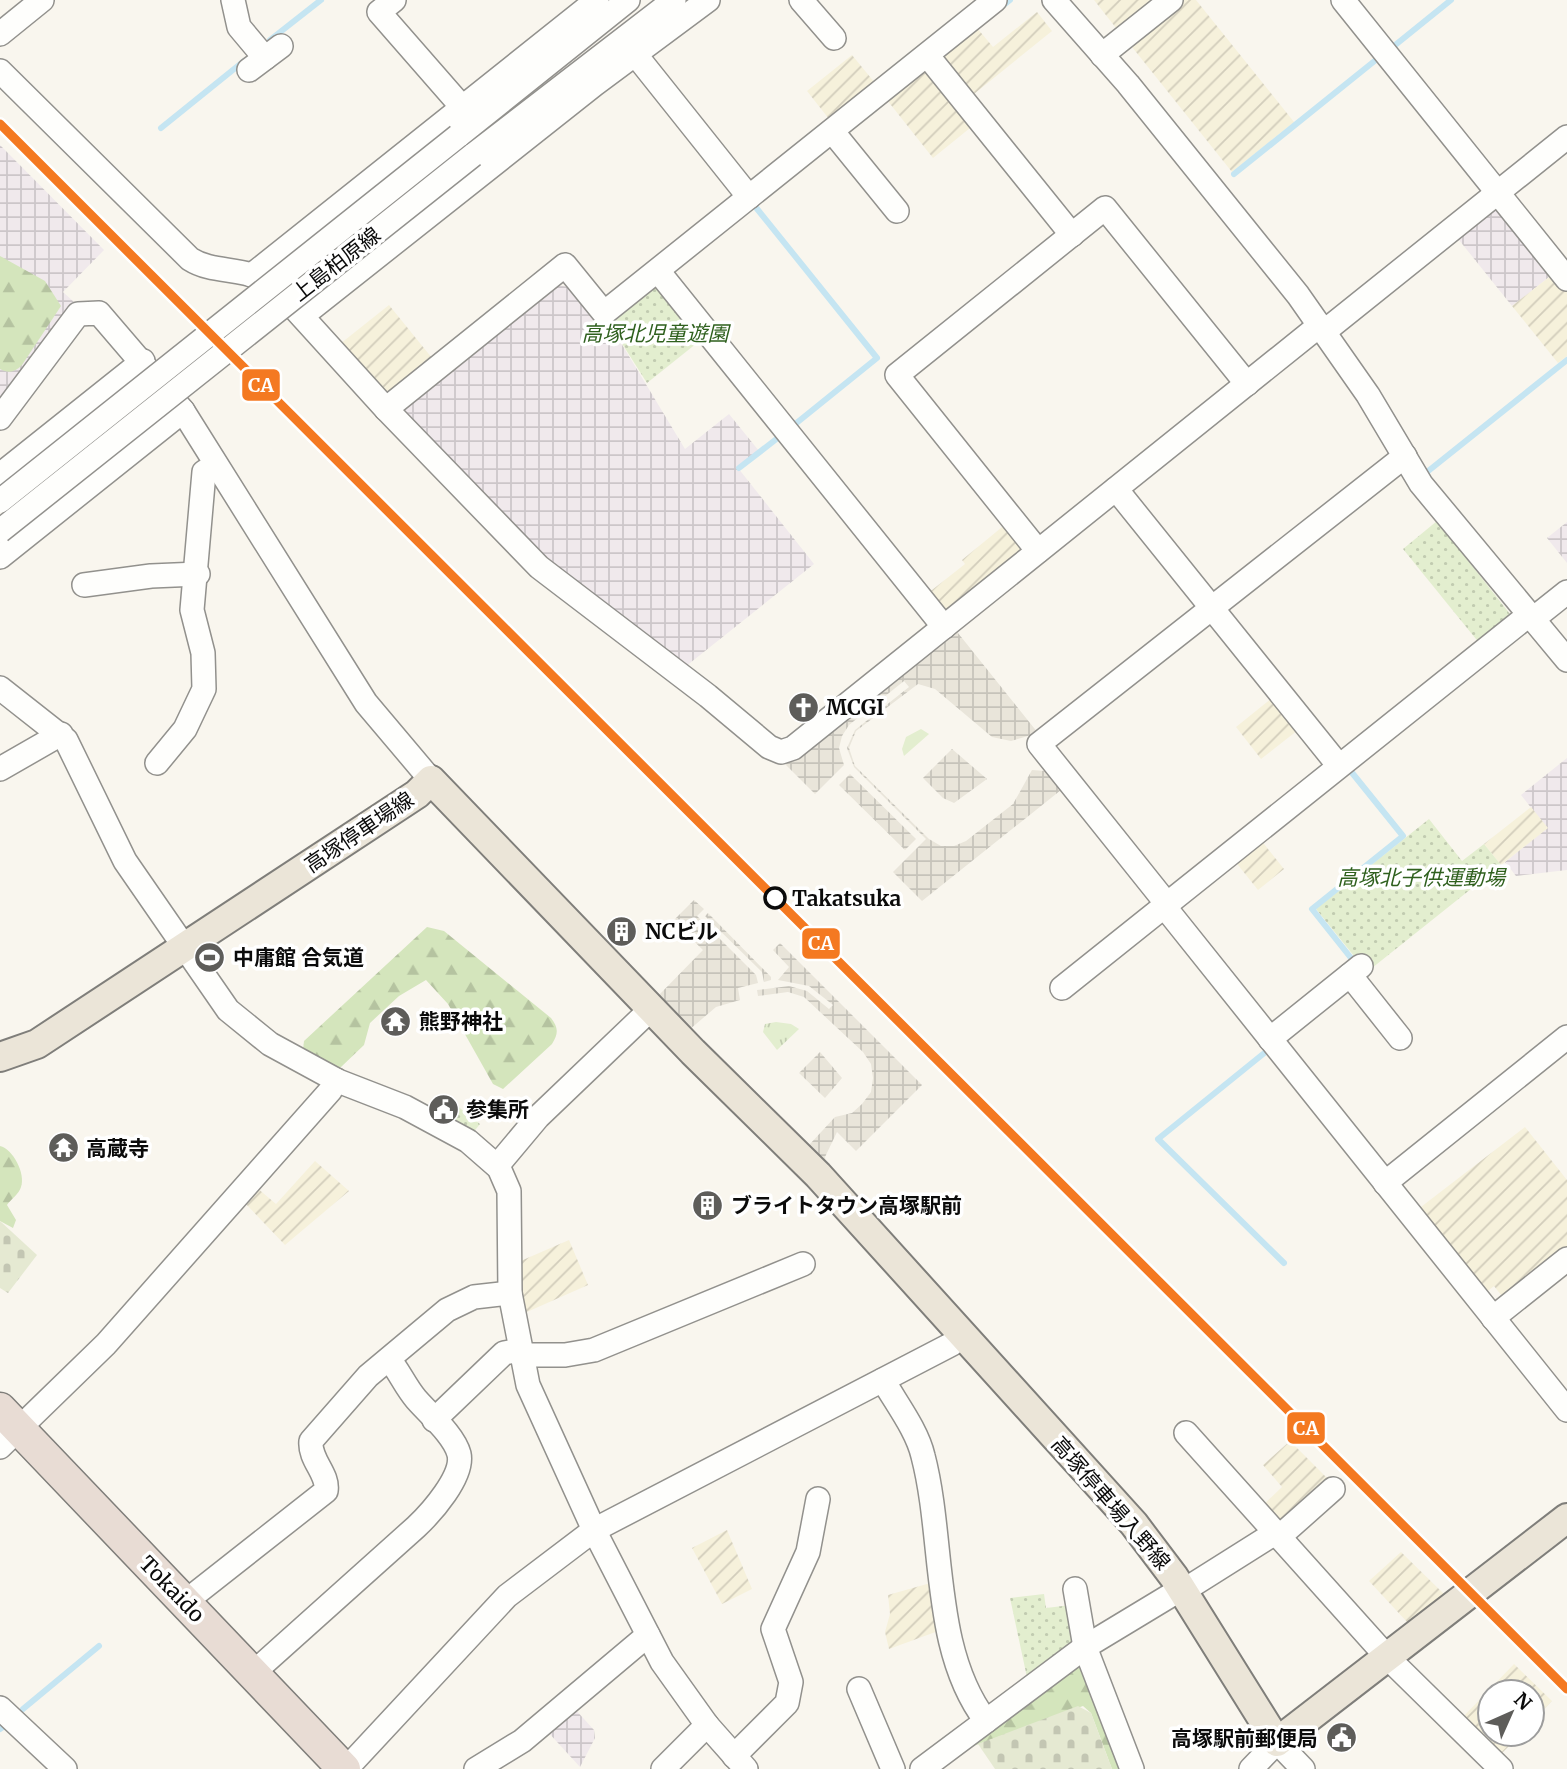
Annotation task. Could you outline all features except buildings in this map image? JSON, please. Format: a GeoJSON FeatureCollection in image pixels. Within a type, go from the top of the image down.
{"type":"FeatureCollection","features":[{"type":"Feature","properties":{"kind":"highway","name":"Tokaido"},"geometry":{"type":"LineString","coordinates":[[6,1428],[185,1602],[345,1769]]}},
{"type":"Feature","properties":{"kind":"main road","name":"高塚停車場線"},"geometry":{"type":"LineString","coordinates":[[0,1057],[37,1044],[417,794],[431,780],[693,1052]]}},
{"type":"Feature","properties":{"kind":"main road","name":"高塚停車場入野線"},"geometry":{"type":"LineString","coordinates":[[693,1052],[818,1175],[961,1336],[1129,1518],[1182,1590],[1277,1742]]}},
{"type":"Feature","properties":{"kind":"main road"},"geometry":{"type":"LineString","coordinates":[[1277,1742],[1567,1518]]}},
{"type":"Feature","properties":{"kind":"street"},"geometry":{"type":"LineString","coordinates":[[0,34],[42,0]]}},
{"type":"Feature","properties":{"kind":"street"},"geometry":{"type":"LineString","coordinates":[[233,0],[239,27],[265,58]]}},
{"type":"Feature","properties":{"kind":"street"},"geometry":{"type":"LineString","coordinates":[[394,0],[379,12],[462,107]]}},
{"type":"Feature","properties":{"kind":"street","name":"上島柏原線"},"geometry":{"type":"LineString","coordinates":[[0,500],[628,0]]}},
{"type":"Feature","properties":{"kind":"street","name":"上島柏原線"},"geometry":{"type":"LineString","coordinates":[[0,531],[473,155],[674,0]]}},
{"type":"Feature","properties":{"kind":"street"},"geometry":{"type":"LineString","coordinates":[[708,0],[300,313],[386,409],[539,566],[708,696],[769,747],[780,752],[793,748],[1247,384],[1567,137]]}},
{"type":"Feature","properties":{"kind":"street"},"geometry":{"type":"LineString","coordinates":[[801,0],[831,25]]}},
{"type":"Feature","properties":{"kind":"street"},"geometry":{"type":"LineString","coordinates":[[386,409],[565,265],[604,313],[995,0]]}},
{"type":"Feature","properties":{"kind":"street"},"geometry":{"type":"LineString","coordinates":[[1054,0],[1102,55],[1322,328],[1429,493],[1567,660]]}},
{"type":"Feature","properties":{"kind":"street"},"geometry":{"type":"LineString","coordinates":[[1102,55],[1171,0]]}},
{"type":"Feature","properties":{"kind":"street"},"geometry":{"type":"LineString","coordinates":[[1343,0],[1567,279]]}},
{"type":"Feature","properties":{"kind":"street"},"geometry":{"type":"LineString","coordinates":[[0,71],[190,259],[211,269],[256,276],[592,2]]}},
{"type":"Feature","properties":{"kind":"street"},"geometry":{"type":"LineString","coordinates":[[635,54],[749,197]]}},
{"type":"Feature","properties":{"kind":"street"},"geometry":{"type":"LineString","coordinates":[[927,55],[1072,235]]}},
{"type":"Feature","properties":{"kind":"street"},"geometry":{"type":"LineString","coordinates":[[832,131],[897,211]]}},
{"type":"Feature","properties":{"kind":"street"},"geometry":{"type":"LineString","coordinates":[[1038,551],[897,375],[1105,208],[1247,384]]}},
{"type":"Feature","properties":{"kind":"street"},"geometry":{"type":"LineString","coordinates":[[658,271],[944,627]]}},
{"type":"Feature","properties":{"kind":"street"},"geometry":{"type":"LineString","coordinates":[[0,418],[78,314],[99,313],[143,361],[183,411],[366,703],[431,780]]}},
{"type":"Feature","properties":{"kind":"street"},"geometry":{"type":"LineString","coordinates":[[0,475],[143,361]]}},
{"type":"Feature","properties":{"kind":"street"},"geometry":{"type":"LineString","coordinates":[[0,556],[183,411]]}},
{"type":"Feature","properties":{"kind":"street"},"geometry":{"type":"LineString","coordinates":[[1405,456],[1039,744],[1270,1039],[1567,1410]]}},
{"type":"Feature","properties":{"kind":"street"},"geometry":{"type":"LineString","coordinates":[[157,763],[177,741],[203,696],[203,653],[192,610],[198,574],[205,472],[216,465]]}},
{"type":"Feature","properties":{"kind":"street"},"geometry":{"type":"LineString","coordinates":[[1116,489],[1339,766]]}},
{"type":"Feature","properties":{"kind":"street"},"geometry":{"type":"LineString","coordinates":[[84,585],[152,576],[198,574]]}},
{"type":"Feature","properties":{"kind":"street"},"geometry":{"type":"LineString","coordinates":[[1068,975],[1165,905],[1339,766],[1532,616],[1567,592]]}},
{"type":"Feature","properties":{"kind":"street"},"geometry":{"type":"LineString","coordinates":[[0,688],[61,734],[71,748],[125,861],[183,948],[237,1019],[270,1044],[336,1080],[405,1107],[468,1141],[497,1166],[509,1191],[510,1293],[528,1385],[594,1530],[669,1674],[707,1726],[740,1763],[787,1703],[791,1682],[773,1629],[808,1552],[818,1499]]}},
{"type":"Feature","properties":{"kind":"street"},"geometry":{"type":"LineString","coordinates":[[0,769],[61,734]]}},
{"type":"Feature","properties":{"kind":"street"},"geometry":{"type":"LineString","coordinates":[[1270,1039],[1356,970],[1400,1038]]}},
{"type":"Feature","properties":{"kind":"street"},"geometry":{"type":"LineString","coordinates":[[497,1166],[538,1117],[650,1009]]}},
{"type":"Feature","properties":{"kind":"street"},"geometry":{"type":"LineString","coordinates":[[1385,1183],[1567,1037]]}},
{"type":"Feature","properties":{"kind":"street"},"geometry":{"type":"LineString","coordinates":[[6,1428],[106,1344],[330,1091],[336,1080]]}},
{"type":"Feature","properties":{"kind":"street"},"geometry":{"type":"LineString","coordinates":[[1493,1318],[1567,1259]]}},
{"type":"Feature","properties":{"kind":"street"},"geometry":{"type":"LineString","coordinates":[[434,1420],[504,1353],[565,1355],[594,1350],[803,1264]]}},
{"type":"Feature","properties":{"kind":"street"},"geometry":{"type":"LineString","coordinates":[[185,1602],[326,1491],[325,1480],[311,1448],[312,1441],[368,1376],[455,1305],[474,1297],[510,1293]]}},
{"type":"Feature","properties":{"kind":"street"},"geometry":{"type":"LineString","coordinates":[[345,1769],[507,1596],[594,1530],[952,1344],[961,1336]]}},
{"type":"Feature","properties":{"kind":"street"},"geometry":{"type":"LineString","coordinates":[[253,1673],[361,1579],[439,1501],[460,1462],[454,1444],[408,1390],[388,1359]]}},
{"type":"Feature","properties":{"kind":"street"},"geometry":{"type":"LineString","coordinates":[[883,1380],[923,1452],[953,1651],[978,1712],[986,1721]]}},
{"type":"Feature","properties":{"kind":"street"},"geometry":{"type":"LineString","coordinates":[[1186,1433],[1488,1765]]}},
{"type":"Feature","properties":{"kind":"street"},"geometry":{"type":"LineString","coordinates":[[922,1769],[1085,1647],[1277,1535],[1333,1489]]}},
{"type":"Feature","properties":{"kind":"street"},"geometry":{"type":"LineString","coordinates":[[1074,1590],[1085,1647],[1132,1769]]}},
{"type":"Feature","properties":{"kind":"street"},"geometry":{"type":"LineString","coordinates":[[476,1769],[523,1741],[648,1635]]}},
{"type":"Feature","properties":{"kind":"street"},"geometry":{"type":"LineString","coordinates":[[859,1689],[893,1769]]}},
{"type":"Feature","properties":{"kind":"street"},"geometry":{"type":"LineString","coordinates":[[0,1708],[65,1769]]}},
{"type":"Feature","properties":{"kind":"street"},"geometry":{"type":"LineString","coordinates":[[663,1769],[707,1726]]}},
{"type":"Feature","properties":{"kind":"street"},"geometry":{"type":"LineString","coordinates":[[1251,1769],[1277,1742],[1303,1769]]}},
{"type":"Feature","properties":{"kind":"shaded area"},"geometry":{"type":"Polygon","coordinates":[[[1094,0],[1161,0],[1120,33],[1094,0]]]}},
{"type":"Feature","properties":{"kind":"shaded area"},"geometry":{"type":"Polygon","coordinates":[[[1181,0],[1196,0],[1294,122],[1232,172],[1128,42],[1181,0]]]}},
{"type":"Feature","properties":{"kind":"shaded area"},"geometry":{"type":"Polygon","coordinates":[[[1037,12],[1052,31],[969,98],[942,57],[977,28],[993,47],[1037,12]]]}},
{"type":"Feature","properties":{"kind":"shaded area"},"geometry":{"type":"Polygon","coordinates":[[[852,55],[875,83],[829,119],[807,91],[852,55]]]}},
{"type":"Feature","properties":{"kind":"shaded area"},"geometry":{"type":"Polygon","coordinates":[[[925,70],[975,124],[933,158],[887,100],[925,70]]]}},
{"type":"Feature","properties":{"kind":"shaded area"},"geometry":{"type":"Polygon","coordinates":[[[0,145],[104,250],[63,292],[74,302],[0,402],[0,145]]]}},
{"type":"Feature","properties":{"kind":"shaded area"},"geometry":{"type":"Polygon","coordinates":[[[1499,206],[1553,274],[1512,306],[1455,235],[1499,206]]]}},
{"type":"Feature","properties":{"kind":"shaded area"},"geometry":{"type":"Polygon","coordinates":[[[1553,274],[1567,291],[1567,356],[1558,363],[1512,306],[1553,274]]]}},
{"type":"Feature","properties":{"kind":"shaded area"},"geometry":{"type":"Polygon","coordinates":[[[557,285],[569,287],[602,328],[609,323],[685,449],[729,414],[759,451],[738,468],[814,564],[685,667],[545,560],[402,413],[403,409],[557,285]]]}},
{"type":"Feature","properties":{"kind":"shaded area"},"geometry":{"type":"Polygon","coordinates":[[[389,305],[432,358],[386,395],[340,344],[389,305]]]}},
{"type":"Feature","properties":{"kind":"shaded area"},"geometry":{"type":"Polygon","coordinates":[[[1567,522],[1567,563],[1547,538],[1567,522]]]}},
{"type":"Feature","properties":{"kind":"shaded area"},"geometry":{"type":"Polygon","coordinates":[[[1007,523],[1028,549],[948,613],[942,612],[927,594],[965,564],[962,560],[1007,523]]]}},
{"type":"Feature","properties":{"kind":"shaded area"},"geometry":{"type":"Polygon","coordinates":[[[954,628],[1038,733],[1011,741],[992,737],[935,689],[918,684],[856,731],[849,748],[855,766],[929,839],[941,846],[954,846],[966,841],[1013,804],[1032,770],[1045,771],[1061,790],[922,901],[893,872],[926,839],[854,767],[847,748],[855,730],[909,687],[904,681],[849,725],[839,748],[844,765],[815,794],[785,764],[954,628]]]}},
{"type":"Feature","properties":{"kind":"shaded area"},"geometry":{"type":"Polygon","coordinates":[[[1272,698],[1298,730],[1261,759],[1236,727],[1272,698]]]}},
{"type":"Feature","properties":{"kind":"shaded area"},"geometry":{"type":"Polygon","coordinates":[[[952,749],[987,779],[954,803],[943,798],[923,778],[952,749]]]}},
{"type":"Feature","properties":{"kind":"shaded area"},"geometry":{"type":"Polygon","coordinates":[[[1567,758],[1567,870],[1516,876],[1505,862],[1547,828],[1521,795],[1567,758]]]}},
{"type":"Feature","properties":{"kind":"shaded area"},"geometry":{"type":"Polygon","coordinates":[[[850,774],[916,839],[905,850],[839,785],[850,774]]]}},
{"type":"Feature","properties":{"kind":"shaded area"},"geometry":{"type":"Polygon","coordinates":[[[1531,807],[1548,828],[1501,865],[1484,844],[1531,807]]]}},
{"type":"Feature","properties":{"kind":"shaded area"},"geometry":{"type":"Polygon","coordinates":[[[1260,839],[1284,869],[1258,890],[1234,860],[1260,839]]]}},
{"type":"Feature","properties":{"kind":"shaded area"},"geometry":{"type":"Polygon","coordinates":[[[694,900],[704,909],[697,916],[756,975],[758,983],[738,988],[740,1000],[716,1007],[689,1030],[658,1003],[659,995],[703,950],[673,921],[694,900]]]}},
{"type":"Feature","properties":{"kind":"shaded area"},"geometry":{"type":"Polygon","coordinates":[[[708,913],[771,980],[764,982],[762,972],[705,916],[708,913]]]}},
{"type":"Feature","properties":{"kind":"shaded area"},"geometry":{"type":"Polygon","coordinates":[[[780,943],[922,1085],[856,1151],[837,1132],[825,1157],[827,1169],[809,1148],[810,1144],[835,1117],[852,1113],[862,1104],[871,1092],[871,1064],[863,1052],[804,997],[788,992],[758,996],[757,990],[789,986],[807,991],[829,1009],[833,1005],[809,986],[778,980],[789,967],[773,950],[780,943]]]}},
{"type":"Feature","properties":{"kind":"shaded area"},"geometry":{"type":"Polygon","coordinates":[[[820,1052],[842,1078],[825,1098],[799,1073],[820,1052]]]}},
{"type":"Feature","properties":{"kind":"shaded area"},"geometry":{"type":"Polygon","coordinates":[[[1525,1127],[1567,1180],[1567,1251],[1505,1300],[1494,1286],[1484,1294],[1417,1210],[1525,1127]]]}},
{"type":"Feature","properties":{"kind":"shaded area"},"geometry":{"type":"Polygon","coordinates":[[[315,1161],[349,1191],[285,1245],[243,1201],[256,1187],[276,1204],[315,1161]]]}},
{"type":"Feature","properties":{"kind":"shaded area"},"geometry":{"type":"Polygon","coordinates":[[[569,1240],[588,1285],[520,1315],[516,1263],[569,1240]]]}},
{"type":"Feature","properties":{"kind":"shaded area"},"geometry":{"type":"Polygon","coordinates":[[[1290,1441],[1333,1484],[1282,1531],[1261,1507],[1282,1487],[1263,1465],[1290,1441]]]}},
{"type":"Feature","properties":{"kind":"shaded area"},"geometry":{"type":"Polygon","coordinates":[[[727,1530],[752,1589],[722,1604],[692,1548],[727,1530]]]}},
{"type":"Feature","properties":{"kind":"shaded area"},"geometry":{"type":"Polygon","coordinates":[[[1401,1552],[1444,1594],[1408,1623],[1369,1581],[1401,1552]]]}},
{"type":"Feature","properties":{"kind":"shaded area"},"geometry":{"type":"Polygon","coordinates":[[[934,1582],[941,1630],[889,1649],[885,1632],[890,1614],[888,1595],[934,1582]]]}},
{"type":"Feature","properties":{"kind":"shaded area"},"geometry":{"type":"Polygon","coordinates":[[[1514,1664],[1528,1678],[1501,1678],[1514,1664]]]}},
{"type":"Feature","properties":{"kind":"shaded area"},"geometry":{"type":"Polygon","coordinates":[[[1546,1695],[1552,1701],[1546,1707],[1546,1695]]]}},
{"type":"Feature","properties":{"kind":"shaded area"},"geometry":{"type":"Polygon","coordinates":[[[1476,1703],[1476,1732],[1462,1718],[1476,1703]]]}},
{"type":"Feature","properties":{"kind":"shaded area"},"geometry":{"type":"Polygon","coordinates":[[[574,1708],[594,1730],[595,1738],[580,1767],[547,1731],[574,1708]]]}},
{"type":"Feature","properties":{"kind":"shaded area"},"geometry":{"type":"Polygon","coordinates":[[[1493,1748],[1507,1748],[1500,1755],[1493,1748]]]}},
{"type":"Feature","properties":{"kind":"green space"},"geometry":{"type":"Polygon","coordinates":[[[0,256],[45,281],[61,306],[22,365],[9,372],[0,369],[0,256]]]}},
{"type":"Feature","properties":{"kind":"green space","name":"高塚北児童遊園"},"geometry":{"type":"Polygon","coordinates":[[[656,285],[702,339],[647,383],[609,323],[656,285]]]}},
{"type":"Feature","properties":{"kind":"green space"},"geometry":{"type":"Polygon","coordinates":[[[1437,521],[1510,614],[1509,621],[1480,644],[1403,549],[1437,521]]]}},
{"type":"Feature","properties":{"kind":"green space"},"geometry":{"type":"Polygon","coordinates":[[[921,729],[929,734],[904,756],[902,749],[906,737],[921,729]]]}},
{"type":"Feature","properties":{"kind":"green space","name":"高塚北子供運動場"},"geometry":{"type":"Polygon","coordinates":[[[1429,819],[1462,861],[1484,844],[1501,865],[1367,972],[1316,909],[1429,819]]]}},
{"type":"Feature","properties":{"kind":"green space"},"geometry":{"type":"Polygon","coordinates":[[[427,927],[444,931],[555,1024],[557,1033],[552,1044],[503,1089],[493,1084],[448,1004],[426,980],[399,996],[370,1023],[364,1045],[341,1067],[336,1068],[303,1050],[304,1041],[427,927]]]}},
{"type":"Feature","properties":{"kind":"green space"},"geometry":{"type":"Polygon","coordinates":[[[765,1024],[791,1024],[799,1029],[777,1050],[763,1032],[765,1024]]]}},
{"type":"Feature","properties":{"kind":"green space"},"geometry":{"type":"Polygon","coordinates":[[[456,1105],[480,1124],[472,1134],[447,1121],[456,1105]]]}},
{"type":"Feature","properties":{"kind":"green space"},"geometry":{"type":"Polygon","coordinates":[[[0,1146],[14,1157],[22,1176],[20,1190],[7,1205],[16,1220],[13,1228],[0,1221],[0,1146]]]}},
{"type":"Feature","properties":{"kind":"green space"},"geometry":{"type":"Polygon","coordinates":[[[0,1221],[37,1255],[8,1293],[0,1288],[0,1221]]]}},
{"type":"Feature","properties":{"kind":"green space"},"geometry":{"type":"Polygon","coordinates":[[[1044,1594],[1046,1608],[1071,1605],[1078,1641],[1028,1682],[1010,1598],[1044,1594]]]}},
{"type":"Feature","properties":{"kind":"green space"},"geometry":{"type":"Polygon","coordinates":[[[1072,1664],[1083,1665],[1125,1769],[1112,1769],[1091,1713],[1083,1706],[968,1748],[1072,1664]]]}},
{"type":"Feature","properties":{"kind":"green space"},"geometry":{"type":"Polygon","coordinates":[[[1078,1706],[1091,1713],[1112,1769],[995,1769],[978,1744],[1078,1706]]]}},
{"type":"Feature","properties":{"kind":"waterway"},"geometry":{"type":"LineString","coordinates":[[270,40],[321,0]]}},
{"type":"Feature","properties":{"kind":"waterway"},"geometry":{"type":"LineString","coordinates":[[1000,8],[1010,0]]}},
{"type":"Feature","properties":{"kind":"waterway"},"geometry":{"type":"LineString","coordinates":[[1394,46],[1451,0]]}},
{"type":"Feature","properties":{"kind":"waterway"},"geometry":{"type":"LineString","coordinates":[[1234,174],[1377,59]]}},
{"type":"Feature","properties":{"kind":"waterway"},"geometry":{"type":"LineString","coordinates":[[161,128],[244,61]]}},
{"type":"Feature","properties":{"kind":"waterway"},"geometry":{"type":"LineString","coordinates":[[754,205],[877,358],[794,425]]}},
{"type":"Feature","properties":{"kind":"waterway"},"geometry":{"type":"LineString","coordinates":[[1427,472],[1567,360]]}},
{"type":"Feature","properties":{"kind":"waterway"},"geometry":{"type":"LineString","coordinates":[[739,468],[779,437]]}},
{"type":"Feature","properties":{"kind":"waterway"},"geometry":{"type":"LineString","coordinates":[[1349,769],[1403,836],[1312,909],[1355,963]]}},
{"type":"Feature","properties":{"kind":"waterway"},"geometry":{"type":"LineString","coordinates":[[1268,1050],[1158,1139],[1284,1263]]}},
{"type":"Feature","properties":{"kind":"waterway"},"geometry":{"type":"LineString","coordinates":[[23,1709],[99,1646]]}},
{"type":"Feature","properties":{"kind":"transit line","name":"CA"},"geometry":{"type":"LineString","coordinates":[[0,124],[1567,1689]]}},
{"type":"Feature","properties":{"kind":"place","name":"MCGI"},"geometry":{"type":"Point","coordinates":[803,707]}},
{"type":"Feature","properties":{"kind":"place","name":"Takatsuka"},"geometry":{"type":"Point","coordinates":[775,898]}},
{"type":"Feature","properties":{"kind":"place","name":"NCビル"},"geometry":{"type":"Point","coordinates":[622,931]}},
{"type":"Feature","properties":{"kind":"place","name":"中庸館 合気道"},"geometry":{"type":"Point","coordinates":[210,957]}},
{"type":"Feature","properties":{"kind":"place","name":"熊野神社"},"geometry":{"type":"Point","coordinates":[396,1021]}},
{"type":"Feature","properties":{"kind":"place","name":"参集所"},"geometry":{"type":"Point","coordinates":[443,1109]}},
{"type":"Feature","properties":{"kind":"place","name":"高蔵寺"},"geometry":{"type":"Point","coordinates":[63,1148]}},
{"type":"Feature","properties":{"kind":"place","name":"ブライトタウン高塚駅前"},"geometry":{"type":"Point","coordinates":[708,1205]}},
{"type":"Feature","properties":{"kind":"place","name":"高塚駅前郵便局"},"geometry":{"type":"Point","coordinates":[1341,1738]}}]}
